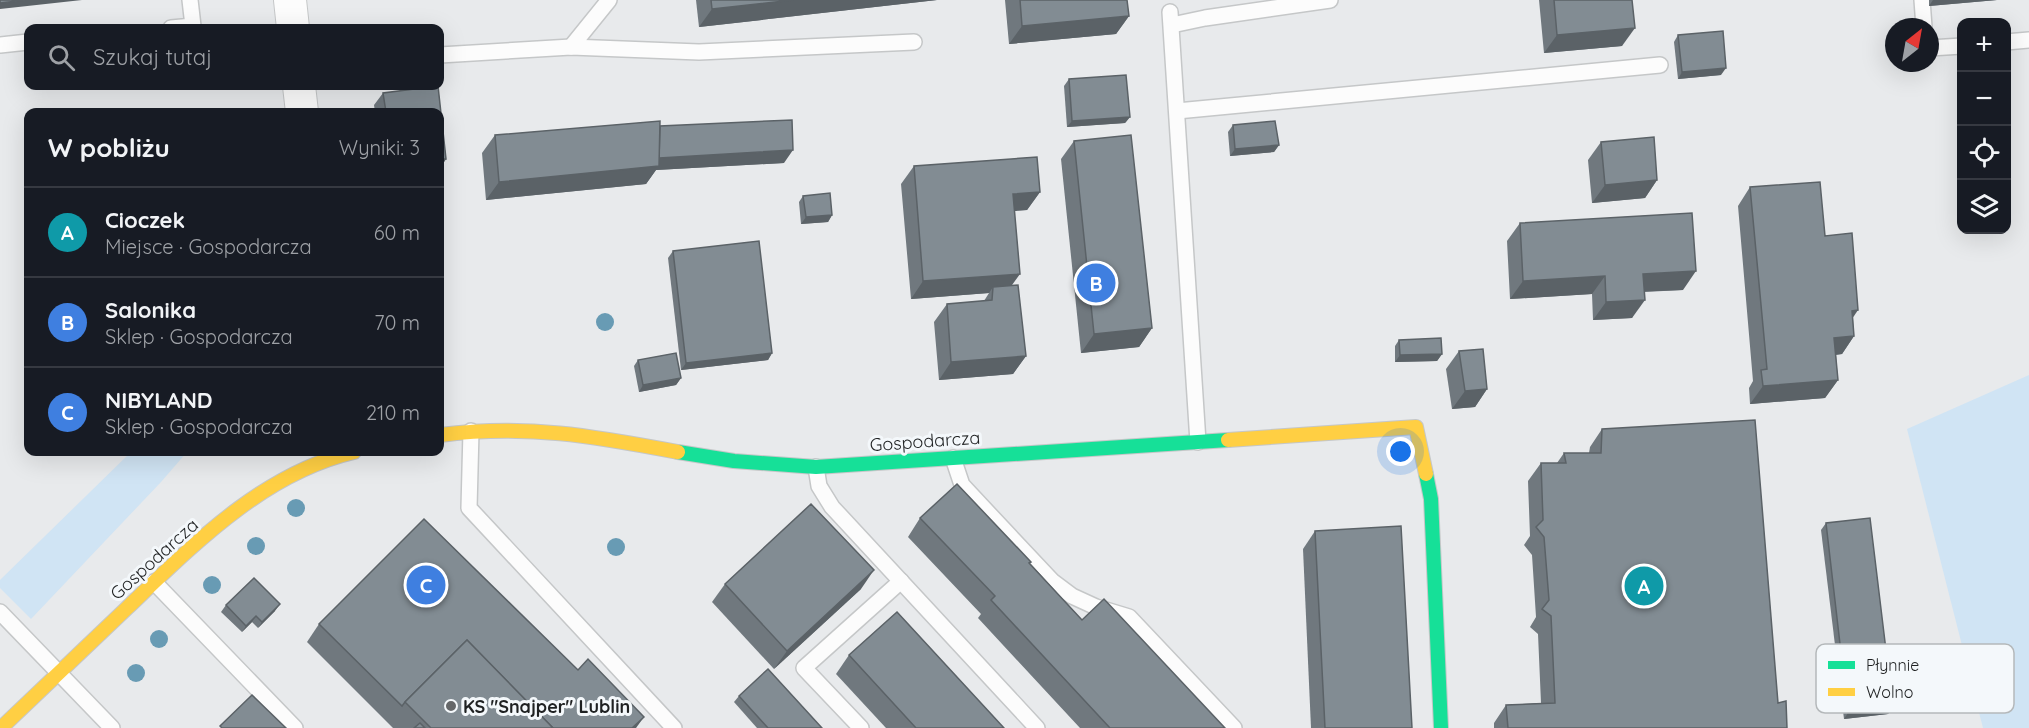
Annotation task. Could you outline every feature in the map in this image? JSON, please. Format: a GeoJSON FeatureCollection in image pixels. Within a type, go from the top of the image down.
{"type":"FeatureCollection","features":[{"type":"Feature","properties":{"kind":"street"},"geometry":{"type":"LineString","coordinates":[[290,0],[293,24]]}},
{"type":"Feature","properties":{"kind":"street"},"geometry":{"type":"LineString","coordinates":[[299,90],[302,108]]}},
{"type":"Feature","properties":{"kind":"street","name":"Gospodarcza"},"geometry":{"type":"LineString","coordinates":[[444,434],[471,431],[533,430],[582,435],[709,458],[816,467],[1416,427],[1431,499],[1441,728]]}},
{"type":"Feature","properties":{"kind":"street","name":"Gospodarcza"},"geometry":{"type":"LineString","coordinates":[[1,728],[194,544],[290,475],[335,456]]}},
{"type":"Feature","properties":{"kind":"lane"},"geometry":{"type":"LineString","coordinates":[[190,0],[193,24]]}},
{"type":"Feature","properties":{"kind":"lane"},"geometry":{"type":"LineString","coordinates":[[571,47],[609,0]]}},
{"type":"Feature","properties":{"kind":"lane"},"geometry":{"type":"LineString","coordinates":[[1198,442],[1171,18],[1205,18],[1330,0]]}},
{"type":"Feature","properties":{"kind":"lane"},"geometry":{"type":"LineString","coordinates":[[1922,0],[1923,18]]}},
{"type":"Feature","properties":{"kind":"lane"},"geometry":{"type":"LineString","coordinates":[[2011,42],[2029,40]]}},
{"type":"Feature","properties":{"kind":"lane"},"geometry":{"type":"LineString","coordinates":[[0,45],[24,42]]}},
{"type":"Feature","properties":{"kind":"lane"},"geometry":{"type":"LineString","coordinates":[[444,55],[571,47],[699,52],[914,42]]}},
{"type":"Feature","properties":{"kind":"lane"},"geometry":{"type":"LineString","coordinates":[[1939,47],[1957,46]]}},
{"type":"Feature","properties":{"kind":"lane"},"geometry":{"type":"LineString","coordinates":[[1177,111],[1660,65]]}},
{"type":"Feature","properties":{"kind":"lane"},"geometry":{"type":"LineString","coordinates":[[471,431],[469,508],[674,728]]}},
{"type":"Feature","properties":{"kind":"lane"},"geometry":{"type":"LineString","coordinates":[[953,458],[962,485],[1052,581],[1072,596],[1096,607],[1129,617],[1234,728]]}},
{"type":"Feature","properties":{"kind":"lane"},"geometry":{"type":"LineString","coordinates":[[816,467],[819,486],[832,507],[1037,728]]}},
{"type":"Feature","properties":{"kind":"lane"},"geometry":{"type":"LineString","coordinates":[[861,728],[804,668],[901,581]]}},
{"type":"Feature","properties":{"kind":"lane"},"geometry":{"type":"LineString","coordinates":[[154,582],[295,728]]}},
{"type":"Feature","properties":{"kind":"lane"},"geometry":{"type":"LineString","coordinates":[[0,612],[112,728]]}},
{"type":"Feature","properties":{"kind":"shaded area"},"geometry":{"type":"Polygon","coordinates":[[[2029,375],[2029,728],[1983,728],[1979,713],[2014,713],[2014,644],[1962,644],[1907,429],[2029,375]]]}},
{"type":"Feature","properties":{"kind":"shaded area"},"geometry":{"type":"Polygon","coordinates":[[[127,456],[184,456],[31,619],[0,588],[0,580],[127,456]]]}},
{"type":"Feature","properties":{"kind":"building"},"geometry":{"type":"Polygon","coordinates":[[[0,0],[25,0],[0,3],[0,0]]]}},
{"type":"Feature","properties":{"kind":"building"},"geometry":{"type":"Polygon","coordinates":[[[711,0],[793,0],[712,9],[711,0]]]}},
{"type":"Feature","properties":{"kind":"building"},"geometry":{"type":"Polygon","coordinates":[[[1020,0],[1127,0],[1129,16],[1022,26],[1020,0]]]}},
{"type":"Feature","properties":{"kind":"building"},"geometry":{"type":"Polygon","coordinates":[[[1554,0],[1632,0],[1635,28],[1557,35],[1554,0]]]}},
{"type":"Feature","properties":{"kind":"building"},"geometry":{"type":"Polygon","coordinates":[[[1723,31],[1726,68],[1682,72],[1678,35],[1723,31]]]}},
{"type":"Feature","properties":{"kind":"building"},"geometry":{"type":"Polygon","coordinates":[[[1126,75],[1130,117],[1072,121],[1069,79],[1126,75]]]}},
{"type":"Feature","properties":{"kind":"building"},"geometry":{"type":"Polygon","coordinates":[[[438,90],[440,108],[385,108],[383,93],[438,90]]]}},
{"type":"Feature","properties":{"kind":"building"},"geometry":{"type":"Polygon","coordinates":[[[792,120],[793,150],[659,158],[660,126],[792,120]]]}},
{"type":"Feature","properties":{"kind":"building"},"geometry":{"type":"Polygon","coordinates":[[[660,121],[659,166],[499,182],[495,135],[660,121]]]}},
{"type":"Feature","properties":{"kind":"building"},"geometry":{"type":"Polygon","coordinates":[[[1275,121],[1279,145],[1235,149],[1233,125],[1275,121]]]}},
{"type":"Feature","properties":{"kind":"building"},"geometry":{"type":"Polygon","coordinates":[[[1131,135],[1152,328],[1094,334],[1074,141],[1131,135]]]}},
{"type":"Feature","properties":{"kind":"building"},"geometry":{"type":"Polygon","coordinates":[[[1654,137],[1657,180],[1605,185],[1601,142],[1654,137]]]}},
{"type":"Feature","properties":{"kind":"building"},"geometry":{"type":"Polygon","coordinates":[[[1037,157],[1040,192],[1013,194],[1020,274],[923,281],[914,166],[1037,157]]]}},
{"type":"Feature","properties":{"kind":"building"},"geometry":{"type":"Polygon","coordinates":[[[1820,182],[1825,236],[1852,233],[1858,310],[1852,311],[1854,336],[1834,338],[1838,380],[1763,386],[1761,370],[1767,369],[1750,187],[1820,182]]]}},
{"type":"Feature","properties":{"kind":"building"},"geometry":{"type":"Polygon","coordinates":[[[830,193],[832,215],[806,217],[803,196],[830,193]]]}},
{"type":"Feature","properties":{"kind":"building"},"geometry":{"type":"Polygon","coordinates":[[[1692,213],[1696,271],[1643,274],[1645,300],[1606,302],[1605,276],[1523,281],[1520,223],[1692,213]]]}},
{"type":"Feature","properties":{"kind":"building"},"geometry":{"type":"Polygon","coordinates":[[[759,241],[772,353],[686,363],[673,251],[759,241]]]}},
{"type":"Feature","properties":{"kind":"building"},"geometry":{"type":"Polygon","coordinates":[[[1018,285],[1026,356],[951,362],[947,304],[992,300],[993,287],[1018,285]]]}},
{"type":"Feature","properties":{"kind":"building"},"geometry":{"type":"Polygon","coordinates":[[[1441,338],[1442,354],[1400,355],[1399,340],[1441,338]]]}},
{"type":"Feature","properties":{"kind":"building"},"geometry":{"type":"Polygon","coordinates":[[[1483,349],[1487,389],[1465,391],[1459,351],[1483,349]]]}},
{"type":"Feature","properties":{"kind":"building"},"geometry":{"type":"Polygon","coordinates":[[[676,353],[681,378],[643,385],[638,360],[676,353]]]}},
{"type":"Feature","properties":{"kind":"building"},"geometry":{"type":"Polygon","coordinates":[[[1755,420],[1778,703],[1786,701],[1787,728],[1508,728],[1506,705],[1555,703],[1551,616],[1542,609],[1549,600],[1544,537],[1536,527],[1543,520],[1541,463],[1566,463],[1564,453],[1601,453],[1602,429],[1755,420]]]}},
{"type":"Feature","properties":{"kind":"building"},"geometry":{"type":"Polygon","coordinates":[[[957,484],[1082,620],[1104,599],[1225,728],[1110,728],[991,600],[995,596],[920,518],[957,484]]]}},
{"type":"Feature","properties":{"kind":"building"},"geometry":{"type":"Polygon","coordinates":[[[811,504],[874,570],[787,651],[725,584],[811,504]]]}},
{"type":"Feature","properties":{"kind":"building"},"geometry":{"type":"Polygon","coordinates":[[[1870,518],[1885,644],[1840,644],[1826,523],[1870,518]]]}},
{"type":"Feature","properties":{"kind":"building"},"geometry":{"type":"Polygon","coordinates":[[[424,519],[578,670],[588,659],[644,717],[632,728],[553,728],[467,640],[402,706],[319,624],[424,519]]]}},
{"type":"Feature","properties":{"kind":"building"},"geometry":{"type":"Polygon","coordinates":[[[1401,526],[1412,728],[1325,728],[1315,531],[1401,526]]]}},
{"type":"Feature","properties":{"kind":"building"},"geometry":{"type":"Polygon","coordinates":[[[254,578],[280,604],[262,622],[256,616],[246,626],[226,605],[254,578]]]}},
{"type":"Feature","properties":{"kind":"building"},"geometry":{"type":"Polygon","coordinates":[[[897,612],[1004,728],[916,728],[849,655],[897,612]]]}},
{"type":"Feature","properties":{"kind":"building"},"geometry":{"type":"Polygon","coordinates":[[[467,640],[553,728],[431,728],[405,702],[467,640]]]}},
{"type":"Feature","properties":{"kind":"building"},"geometry":{"type":"Polygon","coordinates":[[[768,669],[822,728],[768,728],[739,696],[768,669]]]}},
{"type":"Feature","properties":{"kind":"building"},"geometry":{"type":"Polygon","coordinates":[[[252,695],[286,728],[222,728],[220,726],[252,695]]]}},
{"type":"Feature","properties":{"kind":"building"},"geometry":{"type":"Polygon","coordinates":[[[420,723],[425,728],[414,728],[420,723]]]}},
{"type":"Feature","properties":{"kind":"traffic: fast"},"geometry":{"type":"LineString","coordinates":[[678,452],[734,461],[816,467],[1228,440]]}},
{"type":"Feature","properties":{"kind":"traffic: fast"},"geometry":{"type":"LineString","coordinates":[[1426,474],[1431,499],[1441,728]]}},
{"type":"Feature","properties":{"kind":"traffic: slow"},"geometry":{"type":"LineString","coordinates":[[1228,440],[1416,427],[1426,474]]}},
{"type":"Feature","properties":{"kind":"traffic: slow"},"geometry":{"type":"LineString","coordinates":[[444,435],[502,431],[560,433],[678,452]]}},
{"type":"Feature","properties":{"kind":"traffic: slow"},"geometry":{"type":"LineString","coordinates":[[1,728],[178,560],[231,514],[289,476],[341,456]]}},
{"type":"Feature","properties":{"kind":"place","name":"Salonika"},"geometry":{"type":"Point","coordinates":[1096,283]}},
{"type":"Feature","properties":{"kind":"place","name":"NIBYLAND"},"geometry":{"type":"Point","coordinates":[426,585]}},
{"type":"Feature","properties":{"kind":"place","name":"Cioczek"},"geometry":{"type":"Point","coordinates":[1644,586]}},
{"type":"Feature","properties":{"kind":"place","name":"KS \"Snajper\" Lublin"},"geometry":{"type":"Point","coordinates":[451,706]}}]}
